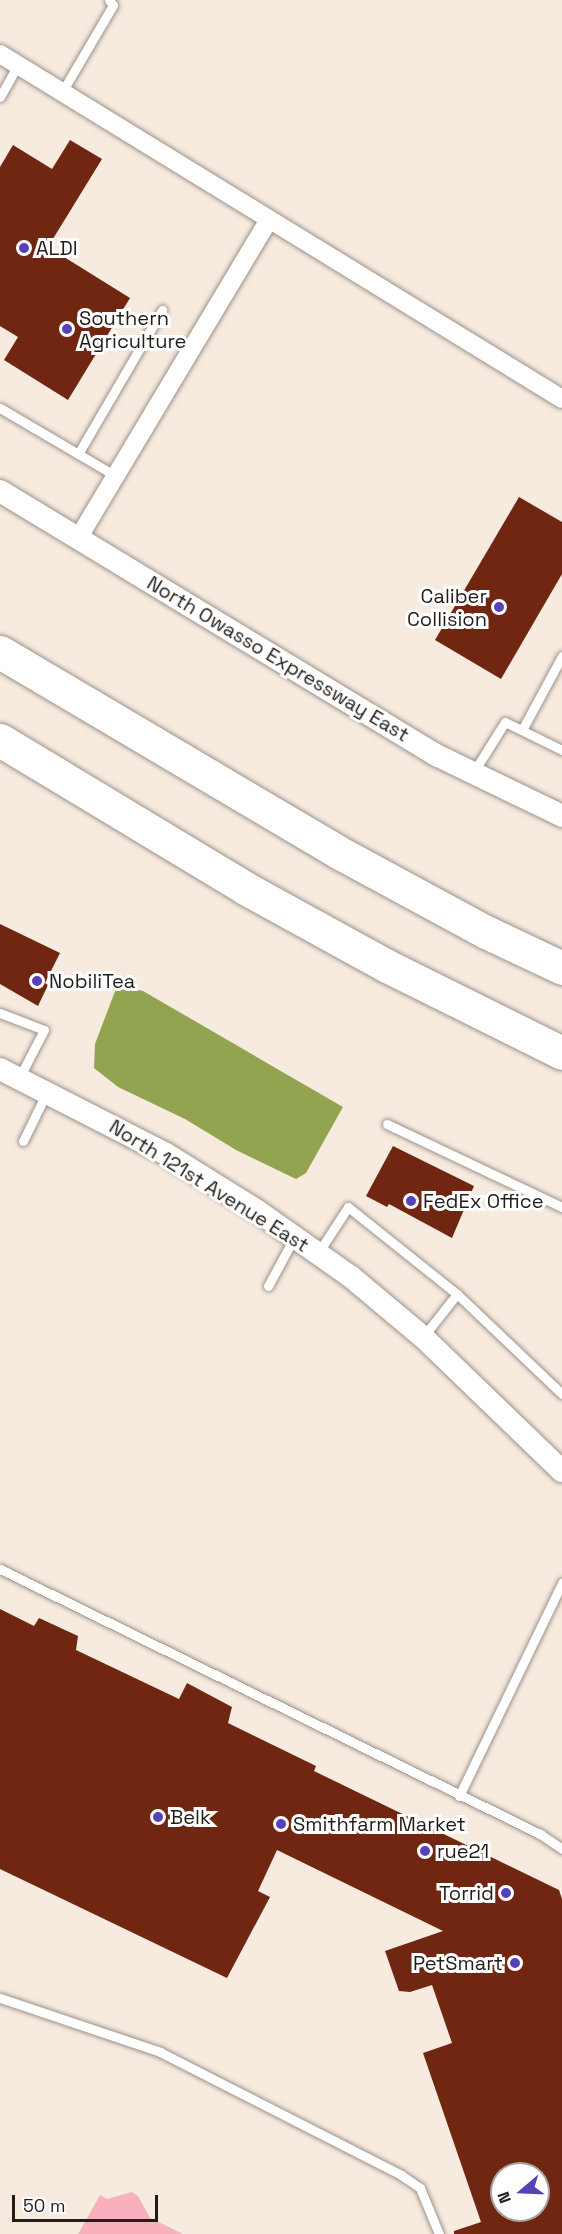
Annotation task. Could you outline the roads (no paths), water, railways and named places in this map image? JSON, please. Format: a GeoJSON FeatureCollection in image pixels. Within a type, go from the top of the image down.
{"type":"FeatureCollection","features":[{"type":"Feature","properties":{"kind":"highway"},"geometry":{"type":"LineString","coordinates":[[0,652],[338,852],[486,932],[562,968]]}},
{"type":"Feature","properties":{"kind":"highway"},"geometry":{"type":"LineString","coordinates":[[0,740],[245,888],[387,966],[562,1053]]}},
{"type":"Feature","properties":{"kind":"street"},"geometry":{"type":"LineString","coordinates":[[0,54],[562,399]]}},
{"type":"Feature","properties":{"kind":"street"},"geometry":{"type":"LineString","coordinates":[[79,537],[269,219]]}},
{"type":"Feature","properties":{"kind":"street","name":"North Owasso Expressway East"},"geometry":{"type":"LineString","coordinates":[[0,491],[436,755],[562,816]]}},
{"type":"Feature","properties":{"kind":"street","name":"North 121st Avenue East"},"geometry":{"type":"LineString","coordinates":[[10,1074],[166,1154],[295,1237],[350,1276],[423,1337],[562,1472]]}},
{"type":"Feature","properties":{"kind":"lane"},"geometry":{"type":"LineString","coordinates":[[62,92],[113,5],[109,0]]}},
{"type":"Feature","properties":{"kind":"lane"},"geometry":{"type":"LineString","coordinates":[[0,97],[18,65]]}},
{"type":"Feature","properties":{"kind":"lane"},"geometry":{"type":"LineString","coordinates":[[78,454],[162,310]]}},
{"type":"Feature","properties":{"kind":"lane"},"geometry":{"type":"LineString","coordinates":[[0,408],[116,476]]}},
{"type":"Feature","properties":{"kind":"lane"},"geometry":{"type":"LineString","coordinates":[[522,730],[562,656]]}},
{"type":"Feature","properties":{"kind":"lane"},"geometry":{"type":"LineString","coordinates":[[473,773],[505,722],[562,750]]}},
{"type":"Feature","properties":{"kind":"lane"},"geometry":{"type":"LineString","coordinates":[[0,1013],[44,1030],[10,1074]]}},
{"type":"Feature","properties":{"kind":"lane"},"geometry":{"type":"LineString","coordinates":[[23,1142],[47,1092]]}},
{"type":"Feature","properties":{"kind":"lane"},"geometry":{"type":"LineString","coordinates":[[387,1124],[562,1207]]}},
{"type":"Feature","properties":{"kind":"lane"},"geometry":{"type":"LineString","coordinates":[[318,1253],[348,1207],[457,1294],[562,1394]]}},
{"type":"Feature","properties":{"kind":"lane"},"geometry":{"type":"LineString","coordinates":[[268,1286],[295,1237]]}},
{"type":"Feature","properties":{"kind":"lane"},"geometry":{"type":"LineString","coordinates":[[423,1337],[457,1294]]}},
{"type":"Feature","properties":{"kind":"lane"},"geometry":{"type":"LineString","coordinates":[[0,1569],[540,1834],[562,1849]]}},
{"type":"Feature","properties":{"kind":"lane"},"geometry":{"type":"LineString","coordinates":[[459,1796],[562,1583]]}},
{"type":"Feature","properties":{"kind":"lane"},"geometry":{"type":"LineString","coordinates":[[0,1998],[160,2052],[401,2175],[420,2188],[439,2234]]}},
{"type":"Feature","properties":{"kind":"place","name":"ALDI"},"geometry":{"type":"Point","coordinates":[24,248]}},
{"type":"Feature","properties":{"kind":"place","name":"Southern Agriculture"},"geometry":{"type":"Point","coordinates":[67,329]}},
{"type":"Feature","properties":{"kind":"place","name":"Caliber Collision"},"geometry":{"type":"Point","coordinates":[499,607]}},
{"type":"Feature","properties":{"kind":"place","name":"NobiliTea"},"geometry":{"type":"Point","coordinates":[37,981]}},
{"type":"Feature","properties":{"kind":"place","name":"FedEx Office"},"geometry":{"type":"Point","coordinates":[411,1201]}},
{"type":"Feature","properties":{"kind":"place","name":"Belk"},"geometry":{"type":"Point","coordinates":[158,1817]}},
{"type":"Feature","properties":{"kind":"place","name":"Smithfarm Market"},"geometry":{"type":"Point","coordinates":[281,1824]}},
{"type":"Feature","properties":{"kind":"place","name":"rue21"},"geometry":{"type":"Point","coordinates":[425,1851]}},
{"type":"Feature","properties":{"kind":"place","name":"Torrid"},"geometry":{"type":"Point","coordinates":[506,1893]}},
{"type":"Feature","properties":{"kind":"place","name":"PetSmart"},"geometry":{"type":"Point","coordinates":[515,1963]}}]}
